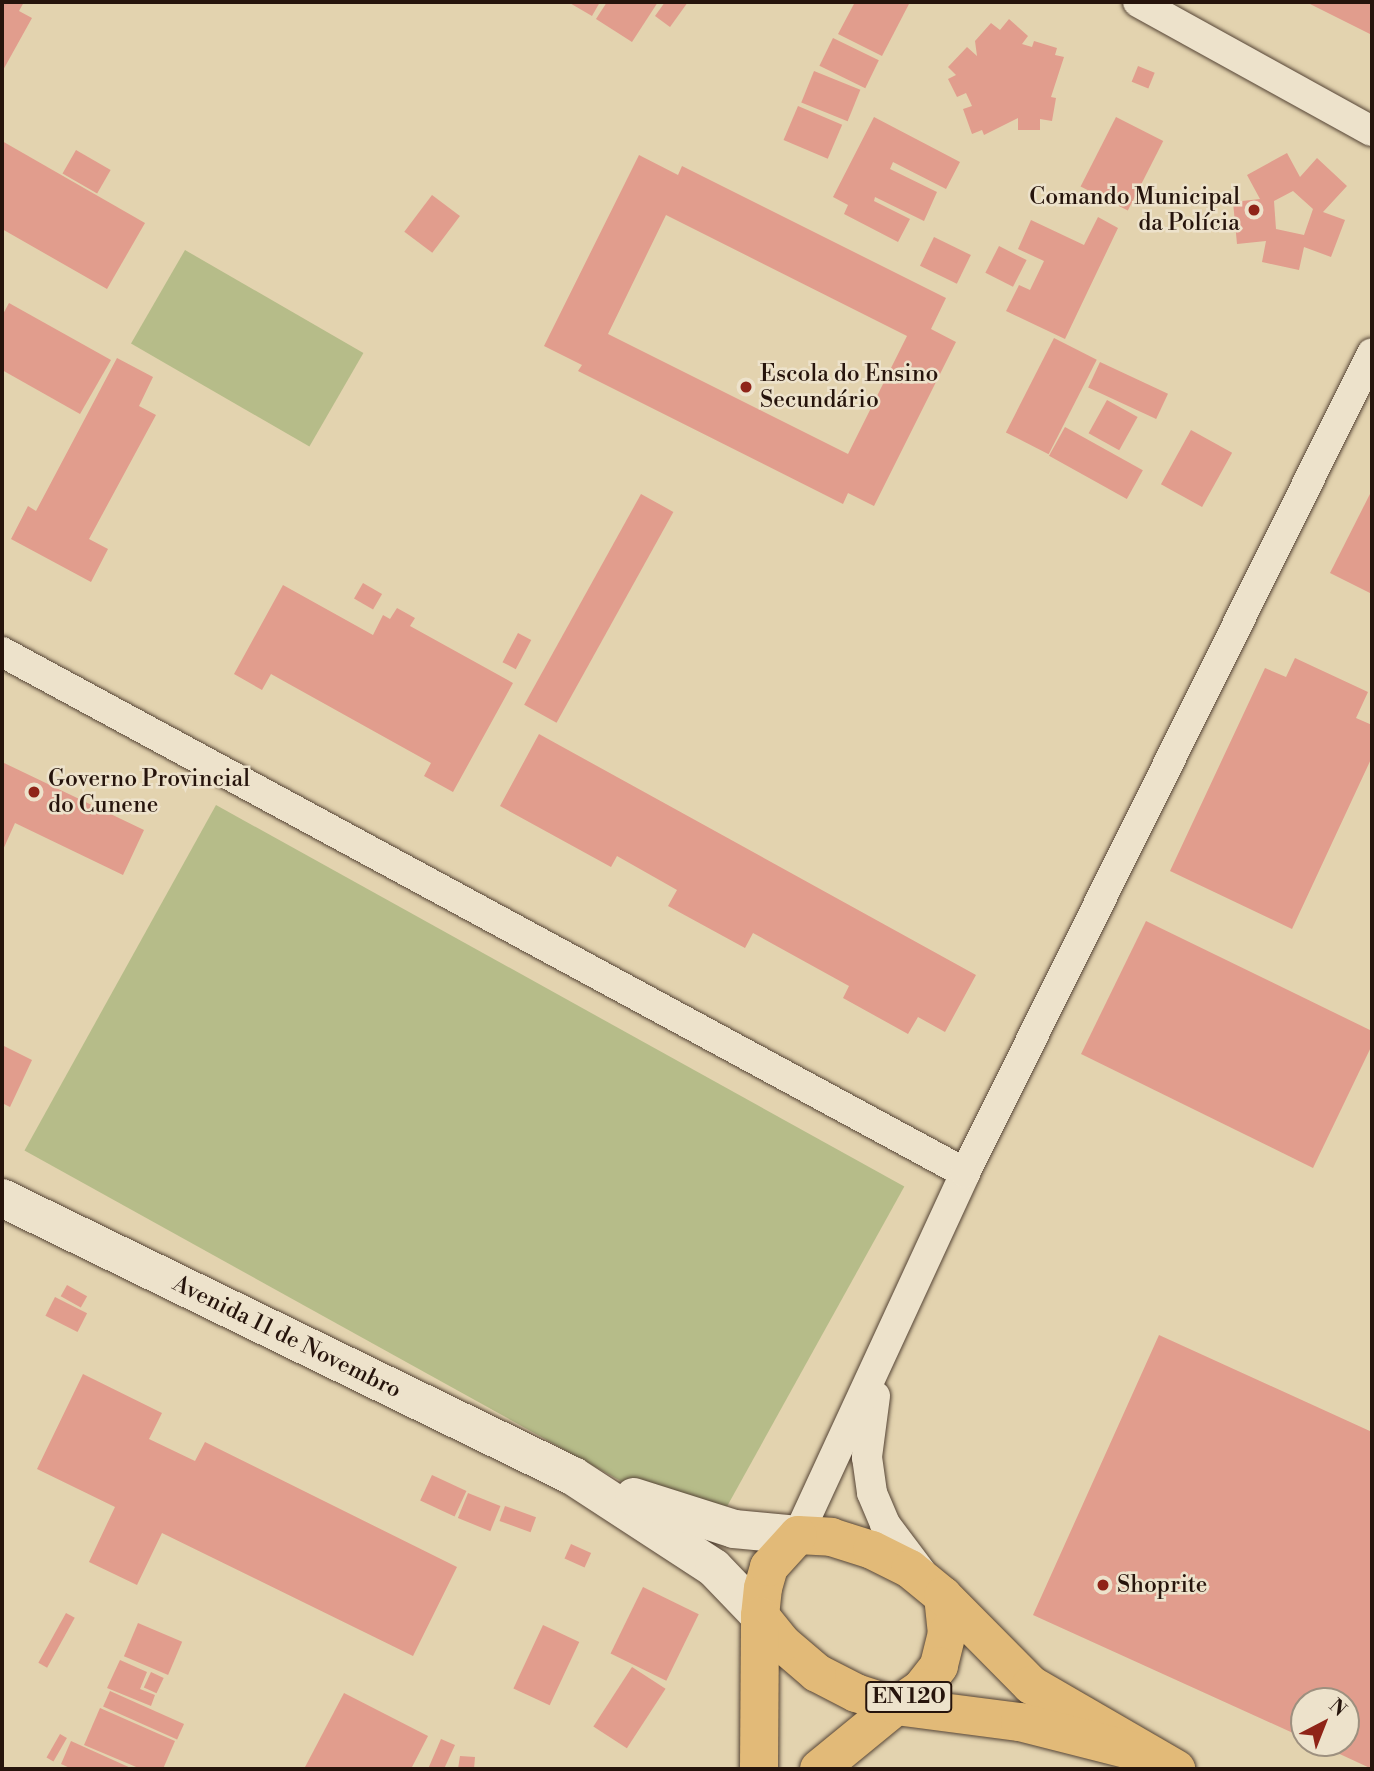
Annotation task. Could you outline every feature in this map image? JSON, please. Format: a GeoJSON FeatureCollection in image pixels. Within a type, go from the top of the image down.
{"type":"FeatureCollection","features":[{"type":"Feature","properties":{"kind":"main road","name":"Avenida 11 de Novembro"},"geometry":{"type":"LineString","coordinates":[[2,1198],[573,1476],[714,1568],[760,1616]]}},
{"type":"Feature","properties":{"kind":"main road","name":"Avenida 11 de Novembro"},"geometry":{"type":"LineString","coordinates":[[573,1476],[734,1529],[798,1535]]}},
{"type":"Feature","properties":{"kind":"main road"},"geometry":{"type":"LineString","coordinates":[[760,1769],[760,1616],[769,1567],[798,1535],[831,1537],[872,1550],[910,1569],[943,1597],[1031,1685],[1140,1761]]}},
{"type":"Feature","properties":{"kind":"main road","name":"EN 120"},"geometry":{"type":"LineString","coordinates":[[819,1769],[922,1688],[939,1666],[947,1633],[943,1597]]}},
{"type":"Feature","properties":{"kind":"main road","name":"EN 120"},"geometry":{"type":"LineString","coordinates":[[760,1616],[817,1674],[896,1706]]}},
{"type":"Feature","properties":{"kind":"main road"},"geometry":{"type":"LineString","coordinates":[[896,1706],[1020,1722],[1140,1761],[1176,1769]]}},
{"type":"Feature","properties":{"kind":"street"},"geometry":{"type":"LineString","coordinates":[[1138,2],[1372,131]]}},
{"type":"Feature","properties":{"kind":"street"},"geometry":{"type":"LineString","coordinates":[[798,1535],[965,1173],[1372,353]]}},
{"type":"Feature","properties":{"kind":"street"},"geometry":{"type":"LineString","coordinates":[[2,652],[965,1173]]}},
{"type":"Feature","properties":{"kind":"street"},"geometry":{"type":"LineString","coordinates":[[885,1351],[869,1423],[872,1493],[902,1550],[943,1597]]}},
{"type":"Feature","properties":{"kind":"green space"},"geometry":{"type":"Polygon","coordinates":[[[185,250],[363,353],[309,447],[131,344],[185,250]]]}},
{"type":"Feature","properties":{"kind":"green space"},"geometry":{"type":"Polygon","coordinates":[[[216,805],[904,1187],[713,1532],[25,1150],[216,805]]]}},
{"type":"Feature","properties":{"kind":"building"},"geometry":{"type":"Polygon","coordinates":[[[2,2],[24,2],[19,11],[32,18],[2,72],[2,2]]]}},
{"type":"Feature","properties":{"kind":"building"},"geometry":{"type":"Polygon","coordinates":[[[568,2],[600,2],[592,16],[568,2]]]}},
{"type":"Feature","properties":{"kind":"building"},"geometry":{"type":"Polygon","coordinates":[[[607,2],[658,2],[632,42],[596,19],[607,2]]]}},
{"type":"Feature","properties":{"kind":"building"},"geometry":{"type":"Polygon","coordinates":[[[665,2],[688,2],[670,27],[655,16],[665,2]]]}},
{"type":"Feature","properties":{"kind":"building"},"geometry":{"type":"Polygon","coordinates":[[[855,2],[910,2],[882,56],[838,34],[855,2]]]}},
{"type":"Feature","properties":{"kind":"building"},"geometry":{"type":"Polygon","coordinates":[[[1306,2],[1372,2],[1372,35],[1306,2]]]}},
{"type":"Feature","properties":{"kind":"building"},"geometry":{"type":"Polygon","coordinates":[[[1009,19],[1028,36],[1022,44],[1032,47],[1034,41],[1057,48],[1055,55],[1064,57],[1051,97],[1056,98],[1052,121],[1040,119],[1040,130],[1018,130],[1018,118],[984,135],[982,130],[972,134],[963,109],[972,106],[966,93],[957,97],[948,79],[956,75],[948,67],[967,47],[977,56],[975,41],[991,23],[1000,30],[1009,19]]]}},
{"type":"Feature","properties":{"kind":"building"},"geometry":{"type":"Polygon","coordinates":[[[833,38],[879,60],[865,88],[819,66],[833,38]]]}},
{"type":"Feature","properties":{"kind":"building"},"geometry":{"type":"Polygon","coordinates":[[[1138,66],[1155,73],[1148,89],[1132,82],[1138,66]]]}},
{"type":"Feature","properties":{"kind":"building"},"geometry":{"type":"Polygon","coordinates":[[[814,71],[860,90],[848,121],[801,103],[814,71]]]}},
{"type":"Feature","properties":{"kind":"building"},"geometry":{"type":"Polygon","coordinates":[[[798,106],[842,125],[828,159],[784,140],[798,106]]]}},
{"type":"Feature","properties":{"kind":"building"},"geometry":{"type":"Polygon","coordinates":[[[874,117],[960,162],[946,189],[893,162],[890,169],[937,192],[924,221],[875,197],[874,201],[910,219],[898,242],[844,214],[848,205],[833,197],[874,117]]]}},
{"type":"Feature","properties":{"kind":"building"},"geometry":{"type":"Polygon","coordinates":[[[1116,117],[1163,141],[1128,211],[1081,186],[1116,117]]]}},
{"type":"Feature","properties":{"kind":"building"},"geometry":{"type":"Polygon","coordinates":[[[2,141],[145,223],[107,289],[2,229],[2,141]]]}},
{"type":"Feature","properties":{"kind":"building"},"geometry":{"type":"Polygon","coordinates":[[[76,150],[111,170],[97,193],[62,173],[76,150]]]}},
{"type":"Feature","properties":{"kind":"building","name":"Comando Municipal da Polícia"},"geometry":{"type":"Polygon","coordinates":[[[1287,153],[1300,177],[1317,158],[1347,186],[1323,212],[1345,220],[1331,257],[1304,247],[1299,270],[1262,262],[1266,241],[1237,244],[1233,202],[1260,199],[1247,175],[1287,153]],[[1293,191],[1274,201],[1276,229],[1304,235],[1313,209],[1293,191]]]}},
{"type":"Feature","properties":{"kind":"building"},"geometry":{"type":"Polygon","coordinates":[[[639,155],[678,175],[682,166],[946,298],[931,329],[956,342],[874,506],[848,493],[843,504],[578,371],[582,365],[544,346],[639,155]],[[666,215],[608,334],[848,454],[907,336],[666,215]]]}},
{"type":"Feature","properties":{"kind":"building"},"geometry":{"type":"Polygon","coordinates":[[[432,195],[460,216],[432,253],[404,232],[432,195]]]}},
{"type":"Feature","properties":{"kind":"building"},"geometry":{"type":"Polygon","coordinates":[[[1098,217],[1118,228],[1065,339],[1006,311],[1019,285],[1030,290],[1044,261],[1018,249],[1031,220],[1084,245],[1098,217]]]}},
{"type":"Feature","properties":{"kind":"building"},"geometry":{"type":"Polygon","coordinates":[[[934,237],[971,255],[957,284],[920,266],[934,237]]]}},
{"type":"Feature","properties":{"kind":"building"},"geometry":{"type":"Polygon","coordinates":[[[999,246],[1027,260],[1013,287],[985,273],[999,246]]]}},
{"type":"Feature","properties":{"kind":"building"},"geometry":{"type":"Polygon","coordinates":[[[9,303],[111,360],[80,414],[2,370],[2,316],[9,303]]]}},
{"type":"Feature","properties":{"kind":"building"},"geometry":{"type":"Polygon","coordinates":[[[1054,338],[1097,360],[1049,454],[1006,432],[1054,338]]]}},
{"type":"Feature","properties":{"kind":"building"},"geometry":{"type":"Polygon","coordinates":[[[117,358],[153,377],[139,406],[156,415],[89,539],[108,549],[91,582],[11,539],[28,506],[36,511],[117,358]]]}},
{"type":"Feature","properties":{"kind":"building"},"geometry":{"type":"Polygon","coordinates":[[[1100,362],[1168,394],[1156,419],[1088,387],[1100,362]]]}},
{"type":"Feature","properties":{"kind":"building"},"geometry":{"type":"Polygon","coordinates":[[[1107,400],[1138,417],[1119,450],[1089,433],[1107,400]]]}},
{"type":"Feature","properties":{"kind":"building"},"geometry":{"type":"Polygon","coordinates":[[[1065,427],[1143,470],[1127,499],[1049,456],[1065,427]]]}},
{"type":"Feature","properties":{"kind":"building"},"geometry":{"type":"Polygon","coordinates":[[[1191,430],[1232,453],[1202,507],[1161,484],[1191,430]]]}},
{"type":"Feature","properties":{"kind":"building"},"geometry":{"type":"Polygon","coordinates":[[[1372,490],[1372,594],[1330,573],[1372,490]]]}},
{"type":"Feature","properties":{"kind":"building"},"geometry":{"type":"Polygon","coordinates":[[[641,494],[673,512],[557,723],[524,705],[641,494]]]}},
{"type":"Feature","properties":{"kind":"building"},"geometry":{"type":"Polygon","coordinates":[[[363,583],[382,594],[373,610],[354,599],[363,583]]]}},
{"type":"Feature","properties":{"kind":"building"},"geometry":{"type":"Polygon","coordinates":[[[283,585],[373,635],[383,615],[390,619],[397,608],[415,618],[410,626],[513,683],[453,792],[424,776],[431,763],[271,674],[262,690],[234,674],[283,585]]]}},
{"type":"Feature","properties":{"kind":"building"},"geometry":{"type":"Polygon","coordinates":[[[518,633],[531,640],[516,669],[503,662],[518,633]]]}},
{"type":"Feature","properties":{"kind":"building"},"geometry":{"type":"Polygon","coordinates":[[[1295,658],[1368,692],[1356,718],[1372,725],[1372,757],[1292,929],[1170,871],[1265,668],[1286,677],[1295,658]]]}},
{"type":"Feature","properties":{"kind":"building"},"geometry":{"type":"Polygon","coordinates":[[[539,734],[976,975],[945,1032],[918,1017],[908,1034],[843,998],[849,986],[753,933],[745,948],[668,906],[677,890],[617,856],[611,867],[500,806],[539,734]]]}},
{"type":"Feature","properties":{"kind":"building","name":"Governo Provincial do Cunene"},"geometry":{"type":"Polygon","coordinates":[[[2,762],[144,830],[123,875],[15,823],[2,852],[2,762]]]}},
{"type":"Feature","properties":{"kind":"building"},"geometry":{"type":"Polygon","coordinates":[[[1146,921],[1372,1031],[1372,1045],[1313,1168],[1081,1054],[1146,921]]]}},
{"type":"Feature","properties":{"kind":"building"},"geometry":{"type":"Polygon","coordinates":[[[2,1045],[32,1060],[10,1107],[2,1103],[2,1045]]]}},
{"type":"Feature","properties":{"kind":"building"},"geometry":{"type":"Polygon","coordinates":[[[67,1285],[87,1296],[81,1308],[61,1296],[67,1285]]]}},
{"type":"Feature","properties":{"kind":"building"},"geometry":{"type":"Polygon","coordinates":[[[55,1297],[87,1313],[78,1332],[45,1316],[55,1297]]]}},
{"type":"Feature","properties":{"kind":"building"},"geometry":{"type":"Polygon","coordinates":[[[1159,1335],[1372,1432],[1372,1769],[1346,1757],[1360,1757],[1360,1687],[1290,1687],[1290,1732],[1033,1615],[1159,1335]]]}},
{"type":"Feature","properties":{"kind":"building"},"geometry":{"type":"Polygon","coordinates":[[[83,1374],[162,1413],[149,1439],[195,1461],[205,1442],[457,1567],[413,1656],[162,1533],[137,1585],[89,1562],[115,1507],[37,1469],[83,1374]]]}},
{"type":"Feature","properties":{"kind":"building"},"geometry":{"type":"Polygon","coordinates":[[[432,1475],[466,1491],[455,1516],[420,1500],[432,1475]]]}},
{"type":"Feature","properties":{"kind":"building"},"geometry":{"type":"Polygon","coordinates":[[[468,1493],[500,1506],[490,1531],[458,1518],[468,1493]]]}},
{"type":"Feature","properties":{"kind":"building"},"geometry":{"type":"Polygon","coordinates":[[[505,1506],[536,1517],[531,1532],[500,1521],[505,1506]]]}},
{"type":"Feature","properties":{"kind":"building"},"geometry":{"type":"Polygon","coordinates":[[[571,1544],[591,1553],[585,1568],[564,1559],[571,1544]]]}},
{"type":"Feature","properties":{"kind":"building"},"geometry":{"type":"Polygon","coordinates":[[[643,1587],[699,1614],[666,1681],[611,1654],[643,1587]]]}},
{"type":"Feature","properties":{"kind":"building"},"geometry":{"type":"Polygon","coordinates":[[[66,1613],[75,1618],[47,1668],[38,1663],[66,1613]]]}},
{"type":"Feature","properties":{"kind":"building"},"geometry":{"type":"Polygon","coordinates":[[[138,1623],[182,1642],[168,1675],[124,1656],[138,1623]]]}},
{"type":"Feature","properties":{"kind":"building"},"geometry":{"type":"Polygon","coordinates":[[[543,1625],[579,1642],[550,1705],[513,1688],[543,1625]]]}},
{"type":"Feature","properties":{"kind":"building"},"geometry":{"type":"Polygon","coordinates":[[[120,1660],[147,1672],[140,1689],[155,1695],[151,1706],[107,1688],[120,1660]]]}},
{"type":"Feature","properties":{"kind":"building"},"geometry":{"type":"Polygon","coordinates":[[[632,1667],[666,1689],[627,1748],[593,1727],[632,1667]]]}},
{"type":"Feature","properties":{"kind":"building"},"geometry":{"type":"Polygon","coordinates":[[[151,1672],[164,1678],[157,1693],[144,1687],[151,1672]]]}},
{"type":"Feature","properties":{"kind":"building"},"geometry":{"type":"Polygon","coordinates":[[[110,1691],[184,1724],[177,1739],[103,1707],[110,1691]]]}},
{"type":"Feature","properties":{"kind":"building"},"geometry":{"type":"Polygon","coordinates":[[[344,1693],[428,1736],[411,1769],[304,1769],[344,1693]]]}},
{"type":"Feature","properties":{"kind":"building"},"geometry":{"type":"Polygon","coordinates":[[[100,1708],[175,1741],[163,1769],[141,1769],[84,1745],[100,1708]]]}},
{"type":"Feature","properties":{"kind":"building"},"geometry":{"type":"Polygon","coordinates":[[[60,1734],[67,1738],[53,1761],[46,1757],[60,1734]]]}},
{"type":"Feature","properties":{"kind":"building"},"geometry":{"type":"Polygon","coordinates":[[[441,1739],[455,1745],[444,1769],[428,1769],[441,1739]]]}},
{"type":"Feature","properties":{"kind":"building"},"geometry":{"type":"Polygon","coordinates":[[[71,1741],[133,1769],[72,1769],[61,1764],[71,1741]]]}},
{"type":"Feature","properties":{"kind":"building"},"geometry":{"type":"Polygon","coordinates":[[[460,1756],[475,1757],[474,1769],[458,1769],[460,1756]]]}},
{"type":"Feature","properties":{"kind":"place","name":"Comando Municipal da Polícia"},"geometry":{"type":"Point","coordinates":[1254,210]}},
{"type":"Feature","properties":{"kind":"place","name":"Escola do Ensino Secundário"},"geometry":{"type":"Point","coordinates":[746,387]}},
{"type":"Feature","properties":{"kind":"place","name":"Governo Provincial do Cunene"},"geometry":{"type":"Point","coordinates":[34,792]}},
{"type":"Feature","properties":{"kind":"place","name":"Shoprite"},"geometry":{"type":"Point","coordinates":[1103,1585]}}]}
